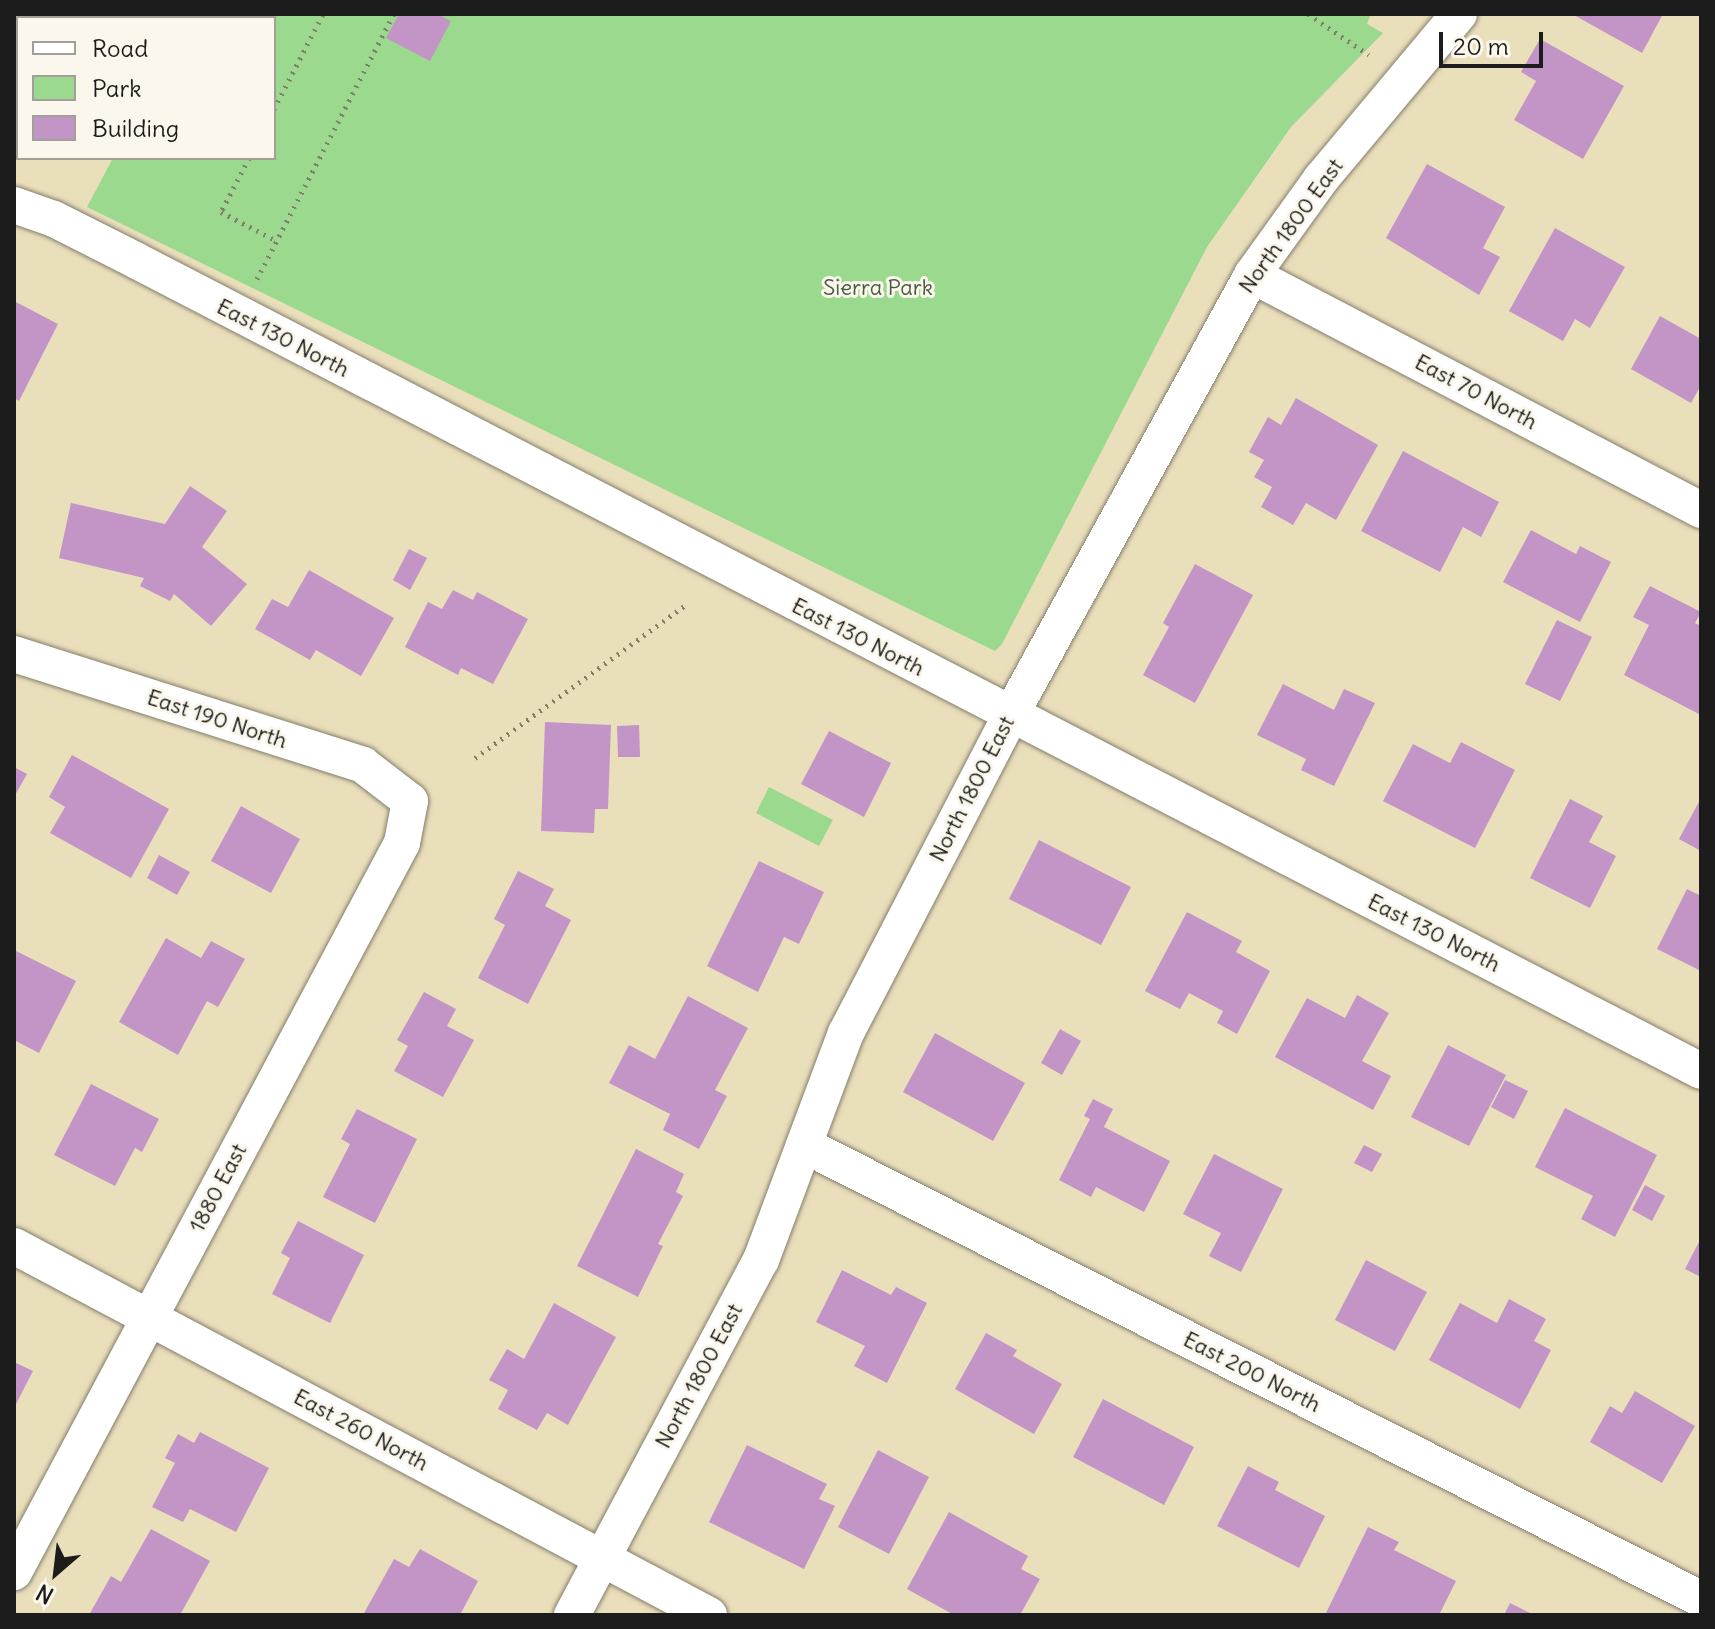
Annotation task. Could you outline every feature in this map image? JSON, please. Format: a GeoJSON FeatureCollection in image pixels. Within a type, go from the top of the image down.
{"type":"FeatureCollection","features":[{"type":"Feature","properties":{"kind":"street","name":"North 1800 East"},"geometry":{"type":"LineString","coordinates":[[572,1615],[761,1260],[846,1033],[1010,716],[1252,275],[1321,179],[1459,14]]}},
{"type":"Feature","properties":{"kind":"street","name":"East 130 North"},"geometry":{"type":"LineString","coordinates":[[14,205],[54,219],[137,261],[1010,716],[1701,1071]]}},
{"type":"Feature","properties":{"kind":"street","name":"East 70 North"},"geometry":{"type":"LineString","coordinates":[[1252,275],[1701,510]]}},
{"type":"Feature","properties":{"kind":"street","name":"East 190 North"},"geometry":{"type":"LineString","coordinates":[[14,654],[363,765],[410,801]]}},
{"type":"Feature","properties":{"kind":"street","name":"1880 East"},"geometry":{"type":"LineString","coordinates":[[14,1572],[402,843],[410,801]]}},
{"type":"Feature","properties":{"kind":"street","name":"East 200 North"},"geometry":{"type":"LineString","coordinates":[[804,1145],[1701,1599]]}},
{"type":"Feature","properties":{"kind":"street","name":"East 260 North"},"geometry":{"type":"LineString","coordinates":[[14,1246],[709,1615]]}},
{"type":"Feature","properties":{"kind":"path"},"geometry":{"type":"LineString","coordinates":[[276,105],[323,14]]}},
{"type":"Feature","properties":{"kind":"path"},"geometry":{"type":"LineString","coordinates":[[1308,14],[1369,55]]}},
{"type":"Feature","properties":{"kind":"path"},"geometry":{"type":"LineString","coordinates":[[257,279],[391,15]]}},
{"type":"Feature","properties":{"kind":"path"},"geometry":{"type":"LineString","coordinates":[[248,160],[221,212],[277,241]]}},
{"type":"Feature","properties":{"kind":"path"},"geometry":{"type":"LineString","coordinates":[[475,758],[687,604]]}},
{"type":"Feature","properties":{"kind":"green space","name":"Sierra Park"},"geometry":{"type":"Polygon","coordinates":[[[1371,14],[1367,24],[1383,33],[1291,127],[1207,247],[1002,644],[995,651],[87,207],[112,160],[276,160],[276,16],[188,16],[1371,14]]]}},
{"type":"Feature","properties":{"kind":"green space"},"geometry":{"type":"Polygon","coordinates":[[[769,787],[833,820],[819,846],[756,813],[769,787]]]}},
{"type":"Feature","properties":{"kind":"building"},"geometry":{"type":"Polygon","coordinates":[[[399,14],[437,14],[451,21],[430,61],[386,38],[399,14]]]}},
{"type":"Feature","properties":{"kind":"building"},"geometry":{"type":"Polygon","coordinates":[[[1572,14],[1663,14],[1642,53],[1572,14]]]}},
{"type":"Feature","properties":{"kind":"building"},"geometry":{"type":"Polygon","coordinates":[[[14,39],[16,66],[14,70],[14,39]]]}},
{"type":"Feature","properties":{"kind":"building"},"geometry":{"type":"Polygon","coordinates":[[[1540,39],[1624,86],[1583,159],[1514,120],[1536,81],[1521,72],[1540,39]]]}},
{"type":"Feature","properties":{"kind":"building"},"geometry":{"type":"Polygon","coordinates":[[[1427,164],[1505,207],[1483,248],[1500,257],[1479,295],[1386,238],[1427,164]]]}},
{"type":"Feature","properties":{"kind":"building"},"geometry":{"type":"Polygon","coordinates":[[[1555,228],[1625,267],[1590,328],[1575,319],[1563,341],[1509,311],[1555,228]]]}},
{"type":"Feature","properties":{"kind":"building"},"geometry":{"type":"Polygon","coordinates":[[[14,301],[58,324],[19,401],[14,398],[14,301]]]}},
{"type":"Feature","properties":{"kind":"building"},"geometry":{"type":"Polygon","coordinates":[[[1660,316],[1701,339],[1701,385],[1691,403],[1631,369],[1660,316]]]}},
{"type":"Feature","properties":{"kind":"building"},"geometry":{"type":"Polygon","coordinates":[[[1296,398],[1378,445],[1336,520],[1306,503],[1293,525],[1261,507],[1272,487],[1254,477],[1264,460],[1249,452],[1268,417],[1281,425],[1296,398]]]}},
{"type":"Feature","properties":{"kind":"building"},"geometry":{"type":"Polygon","coordinates":[[[1403,451],[1499,502],[1481,537],[1463,527],[1440,572],[1361,531],[1403,451]]]}},
{"type":"Feature","properties":{"kind":"building"},"geometry":{"type":"Polygon","coordinates":[[[190,486],[227,511],[202,547],[247,584],[211,626],[174,594],[170,601],[140,586],[144,578],[59,558],[71,503],[165,524],[190,486]]]}},
{"type":"Feature","properties":{"kind":"building"},"geometry":{"type":"Polygon","coordinates":[[[1531,530],[1576,554],[1580,546],[1611,562],[1580,622],[1503,582],[1531,530]]]}},
{"type":"Feature","properties":{"kind":"building"},"geometry":{"type":"Polygon","coordinates":[[[409,549],[427,558],[410,590],[393,580],[409,549]]]}},
{"type":"Feature","properties":{"kind":"building"},"geometry":{"type":"Polygon","coordinates":[[[1195,564],[1253,595],[1195,703],[1143,675],[1169,627],[1163,623],[1195,564]]]}},
{"type":"Feature","properties":{"kind":"building"},"geometry":{"type":"Polygon","coordinates":[[[309,570],[394,618],[361,676],[316,650],[310,660],[255,629],[272,599],[288,607],[309,570]]]}},
{"type":"Feature","properties":{"kind":"building"},"geometry":{"type":"Polygon","coordinates":[[[1650,586],[1701,612],[1695,623],[1701,626],[1699,714],[1624,675],[1649,625],[1633,617],[1650,586]]]}},
{"type":"Feature","properties":{"kind":"building"},"geometry":{"type":"Polygon","coordinates":[[[453,590],[473,600],[477,592],[528,619],[493,684],[461,668],[458,675],[405,647],[428,602],[442,609],[453,590]]]}},
{"type":"Feature","properties":{"kind":"building"},"geometry":{"type":"Polygon","coordinates":[[[1557,620],[1592,637],[1560,701],[1525,684],[1557,620]]]}},
{"type":"Feature","properties":{"kind":"building"},"geometry":{"type":"Polygon","coordinates":[[[1283,684],[1334,710],[1344,689],[1375,703],[1334,786],[1301,770],[1306,759],[1257,735],[1283,684]]]}},
{"type":"Feature","properties":{"kind":"building"},"geometry":{"type":"Polygon","coordinates":[[[545,722],[611,725],[608,809],[595,809],[594,833],[541,831],[545,722]]]}},
{"type":"Feature","properties":{"kind":"building"},"geometry":{"type":"Polygon","coordinates":[[[639,725],[640,757],[618,757],[617,726],[639,725]]]}},
{"type":"Feature","properties":{"kind":"building"},"geometry":{"type":"Polygon","coordinates":[[[829,731],[891,763],[864,817],[801,784],[829,731]]]}},
{"type":"Feature","properties":{"kind":"building"},"geometry":{"type":"Polygon","coordinates":[[[1461,742],[1515,770],[1475,848],[1383,801],[1413,744],[1450,763],[1461,742]]]}},
{"type":"Feature","properties":{"kind":"building"},"geometry":{"type":"Polygon","coordinates":[[[72,755],[169,809],[131,878],[50,833],[65,807],[49,797],[72,755]]]}},
{"type":"Feature","properties":{"kind":"building"},"geometry":{"type":"Polygon","coordinates":[[[14,767],[27,774],[14,797],[14,767]]]}},
{"type":"Feature","properties":{"kind":"building"},"geometry":{"type":"Polygon","coordinates":[[[1701,798],[1701,851],[1679,839],[1701,798]]]}},
{"type":"Feature","properties":{"kind":"building"},"geometry":{"type":"Polygon","coordinates":[[[1570,799],[1603,816],[1589,842],[1616,856],[1590,908],[1530,878],[1570,799]]]}},
{"type":"Feature","properties":{"kind":"building"},"geometry":{"type":"Polygon","coordinates":[[[241,806],[300,839],[271,893],[211,861],[241,806]]]}},
{"type":"Feature","properties":{"kind":"building"},"geometry":{"type":"Polygon","coordinates":[[[1039,840],[1131,887],[1101,945],[1009,899],[1039,840]]]}},
{"type":"Feature","properties":{"kind":"building"},"geometry":{"type":"Polygon","coordinates":[[[159,855],[190,872],[177,895],[147,878],[159,855]]]}},
{"type":"Feature","properties":{"kind":"building"},"geometry":{"type":"Polygon","coordinates":[[[759,861],[824,892],[799,944],[784,937],[758,992],[707,966],[759,861]]]}},
{"type":"Feature","properties":{"kind":"building"},"geometry":{"type":"Polygon","coordinates":[[[518,871],[554,889],[545,906],[571,920],[528,1004],[478,978],[505,925],[494,919],[518,871]]]}},
{"type":"Feature","properties":{"kind":"building"},"geometry":{"type":"Polygon","coordinates":[[[1687,889],[1701,896],[1701,971],[1657,949],[1687,889]]]}},
{"type":"Feature","properties":{"kind":"building"},"geometry":{"type":"Polygon","coordinates":[[[1187,912],[1242,941],[1236,952],[1270,971],[1237,1034],[1217,1023],[1223,1011],[1189,993],[1180,1009],[1145,991],[1187,912]]]}},
{"type":"Feature","properties":{"kind":"building"},"geometry":{"type":"Polygon","coordinates":[[[166,938],[201,958],[211,941],[245,959],[218,1007],[207,1001],[178,1055],[119,1022],[166,938]]]}},
{"type":"Feature","properties":{"kind":"building"},"geometry":{"type":"Polygon","coordinates":[[[14,950],[76,981],[39,1053],[14,1040],[14,950]]]}},
{"type":"Feature","properties":{"kind":"building"},"geometry":{"type":"Polygon","coordinates":[[[424,992],[456,1009],[447,1026],[474,1040],[443,1097],[394,1071],[408,1046],[397,1040],[424,992]]]}},
{"type":"Feature","properties":{"kind":"building"},"geometry":{"type":"Polygon","coordinates":[[[1357,995],[1389,1013],[1362,1061],[1391,1076],[1373,1110],[1275,1057],[1307,998],[1345,1018],[1357,995]]]}},
{"type":"Feature","properties":{"kind":"building"},"geometry":{"type":"Polygon","coordinates":[[[688,996],[748,1028],[715,1090],[727,1096],[699,1149],[663,1130],[670,1114],[609,1083],[629,1045],[655,1059],[688,996]]]}},
{"type":"Feature","properties":{"kind":"building"},"geometry":{"type":"Polygon","coordinates":[[[1060,1029],[1081,1041],[1062,1075],[1041,1063],[1060,1029]]]}},
{"type":"Feature","properties":{"kind":"building"},"geometry":{"type":"Polygon","coordinates":[[[935,1033],[1025,1083],[993,1141],[903,1092],[935,1033]]]}},
{"type":"Feature","properties":{"kind":"building"},"geometry":{"type":"Polygon","coordinates":[[[1448,1045],[1506,1075],[1469,1146],[1411,1117],[1448,1045]]]}},
{"type":"Feature","properties":{"kind":"building"},"geometry":{"type":"Polygon","coordinates":[[[1505,1080],[1528,1091],[1514,1119],[1491,1107],[1505,1080]]]}},
{"type":"Feature","properties":{"kind":"building"},"geometry":{"type":"Polygon","coordinates":[[[91,1084],[159,1119],[142,1152],[135,1148],[115,1186],[54,1155],[91,1084]]]}},
{"type":"Feature","properties":{"kind":"building"},"geometry":{"type":"Polygon","coordinates":[[[1093,1099],[1113,1109],[1104,1127],[1170,1161],[1144,1212],[1096,1187],[1091,1197],[1059,1180],[1090,1119],[1084,1116],[1093,1099]]]}},
{"type":"Feature","properties":{"kind":"building"},"geometry":{"type":"Polygon","coordinates":[[[1565,1108],[1657,1155],[1615,1237],[1581,1219],[1593,1196],[1535,1167],[1565,1108]]]}},
{"type":"Feature","properties":{"kind":"building"},"geometry":{"type":"Polygon","coordinates":[[[357,1109],[417,1139],[375,1223],[323,1197],[350,1144],[341,1139],[357,1109]]]}},
{"type":"Feature","properties":{"kind":"building"},"geometry":{"type":"Polygon","coordinates":[[[1364,1145],[1382,1154],[1372,1172],[1354,1163],[1364,1145]]]}},
{"type":"Feature","properties":{"kind":"building"},"geometry":{"type":"Polygon","coordinates":[[[636,1149],[684,1174],[676,1192],[683,1196],[658,1244],[663,1246],[638,1297],[577,1266],[636,1149]]]}},
{"type":"Feature","properties":{"kind":"building"},"geometry":{"type":"Polygon","coordinates":[[[1214,1154],[1283,1189],[1241,1272],[1209,1256],[1221,1233],[1183,1214],[1214,1154]]]}},
{"type":"Feature","properties":{"kind":"building"},"geometry":{"type":"Polygon","coordinates":[[[1645,1185],[1665,1196],[1652,1221],[1632,1210],[1645,1185]]]}},
{"type":"Feature","properties":{"kind":"building"},"geometry":{"type":"Polygon","coordinates":[[[298,1221],[364,1255],[330,1323],[272,1294],[290,1258],[281,1253],[298,1221]]]}},
{"type":"Feature","properties":{"kind":"building"},"geometry":{"type":"Polygon","coordinates":[[[1701,1238],[1701,1277],[1685,1269],[1701,1238]]]}},
{"type":"Feature","properties":{"kind":"building"},"geometry":{"type":"Polygon","coordinates":[[[1366,1260],[1427,1292],[1395,1351],[1335,1320],[1366,1260]]]}},
{"type":"Feature","properties":{"kind":"building"},"geometry":{"type":"Polygon","coordinates":[[[842,1270],[891,1295],[896,1287],[927,1303],[887,1383],[854,1366],[865,1346],[816,1322],[842,1270]]]}},
{"type":"Feature","properties":{"kind":"building"},"geometry":{"type":"Polygon","coordinates":[[[1509,1299],[1546,1319],[1534,1341],[1551,1350],[1520,1409],[1429,1360],[1460,1303],[1497,1323],[1509,1299]]]}},
{"type":"Feature","properties":{"kind":"building"},"geometry":{"type":"Polygon","coordinates":[[[554,1303],[616,1337],[568,1425],[547,1413],[537,1430],[498,1409],[508,1390],[489,1380],[507,1349],[524,1359],[554,1303]]]}},
{"type":"Feature","properties":{"kind":"building"},"geometry":{"type":"Polygon","coordinates":[[[986,1333],[1017,1350],[1013,1356],[1062,1384],[1034,1434],[955,1389],[986,1333]]]}},
{"type":"Feature","properties":{"kind":"building"},"geometry":{"type":"Polygon","coordinates":[[[14,1362],[33,1371],[14,1408],[14,1362]]]}},
{"type":"Feature","properties":{"kind":"building"},"geometry":{"type":"Polygon","coordinates":[[[1635,1391],[1695,1426],[1662,1483],[1590,1442],[1610,1406],[1622,1413],[1635,1391]]]}},
{"type":"Feature","properties":{"kind":"building"},"geometry":{"type":"Polygon","coordinates":[[[1103,1399],[1194,1447],[1164,1505],[1073,1457],[1103,1399]]]}},
{"type":"Feature","properties":{"kind":"building"},"geometry":{"type":"Polygon","coordinates":[[[200,1432],[269,1468],[236,1532],[190,1509],[183,1522],[152,1507],[175,1463],[165,1458],[178,1434],[194,1443],[200,1432]]]}},
{"type":"Feature","properties":{"kind":"building"},"geometry":{"type":"Polygon","coordinates":[[[747,1445],[827,1484],[819,1499],[835,1506],[804,1569],[709,1522],[747,1445]]]}},
{"type":"Feature","properties":{"kind":"building"},"geometry":{"type":"Polygon","coordinates":[[[878,1450],[929,1477],[889,1554],[838,1527],[878,1450]]]}},
{"type":"Feature","properties":{"kind":"building"},"geometry":{"type":"Polygon","coordinates":[[[1248,1466],[1279,1482],[1275,1490],[1325,1516],[1299,1568],[1217,1526],[1248,1466]]]}},
{"type":"Feature","properties":{"kind":"building"},"geometry":{"type":"Polygon","coordinates":[[[949,1512],[1028,1556],[1021,1569],[1040,1579],[1020,1615],[954,1615],[907,1589],[949,1512]]]}},
{"type":"Feature","properties":{"kind":"building"},"geometry":{"type":"Polygon","coordinates":[[[1368,1527],[1399,1542],[1394,1550],[1456,1581],[1439,1615],[1326,1613],[1368,1527]]]}},
{"type":"Feature","properties":{"kind":"building"},"geometry":{"type":"Polygon","coordinates":[[[151,1529],[210,1561],[180,1615],[89,1615],[111,1576],[121,1582],[151,1529]]]}},
{"type":"Feature","properties":{"kind":"building"},"geometry":{"type":"Polygon","coordinates":[[[420,1549],[478,1581],[460,1615],[363,1615],[394,1559],[409,1567],[420,1549]]]}},
{"type":"Feature","properties":{"kind":"building"},"geometry":{"type":"Polygon","coordinates":[[[1510,1603],[1534,1615],[1504,1615],[1510,1603]]]}}]}
